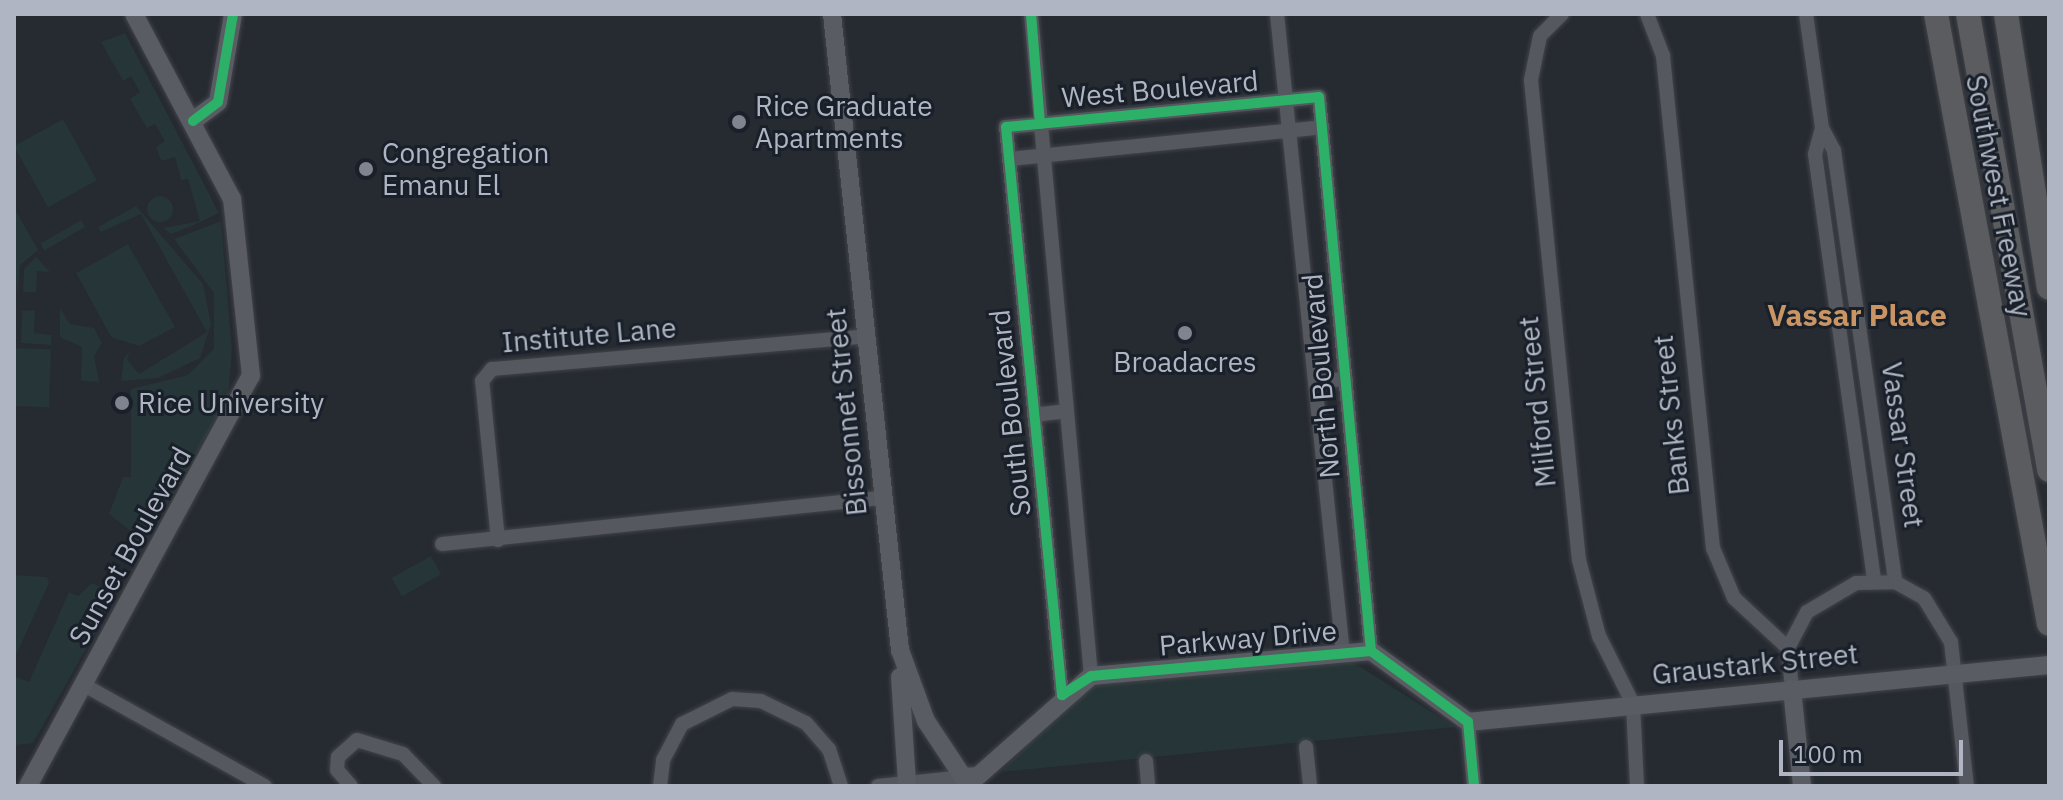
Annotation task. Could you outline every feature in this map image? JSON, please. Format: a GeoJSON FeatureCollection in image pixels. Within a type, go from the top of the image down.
{"type":"FeatureCollection","features":[{"type":"Feature","properties":{"kind":"highway","name":"Southwest Freeway"},"geometry":{"type":"LineString","coordinates":[[1936,14],[2049,624]]}},
{"type":"Feature","properties":{"kind":"highway"},"geometry":{"type":"LineString","coordinates":[[1968,14],[2049,470]]}},
{"type":"Feature","properties":{"kind":"highway","name":"Southwest Freeway"},"geometry":{"type":"LineString","coordinates":[[2006,14],[2049,288]]}},
{"type":"Feature","properties":{"kind":"main road","name":"Sunset Boulevard"},"geometry":{"type":"LineString","coordinates":[[28,786],[251,376],[232,199],[134,14]]}},
{"type":"Feature","properties":{"kind":"main road"},"geometry":{"type":"LineString","coordinates":[[193,121],[218,102],[233,14]]}},
{"type":"Feature","properties":{"kind":"main road","name":"Bissonnet Street"},"geometry":{"type":"LineString","coordinates":[[832,14],[900,650],[926,721],[966,782]]}},
{"type":"Feature","properties":{"kind":"main road"},"geometry":{"type":"LineString","coordinates":[[900,650],[907,783]]}},
{"type":"Feature","properties":{"kind":"main road","name":"Parkway Drive"},"geometry":{"type":"LineString","coordinates":[[966,782],[978,776],[1062,695],[1091,676],[1371,651],[1468,722]]}},
{"type":"Feature","properties":{"kind":"main road","name":"Graustark Street"},"geometry":{"type":"LineString","coordinates":[[1468,722],[1955,671],[2040,666]]}},
{"type":"Feature","properties":{"kind":"main road"},"geometry":{"type":"LineString","coordinates":[[1792,689],[1802,786]]}},
{"type":"Feature","properties":{"kind":"street","name":"South Boulevard"},"geometry":{"type":"LineString","coordinates":[[1031,14],[1091,676]]}},
{"type":"Feature","properties":{"kind":"street","name":"North Boulevard"},"geometry":{"type":"LineString","coordinates":[[1277,14],[1343,654]]}},
{"type":"Feature","properties":{"kind":"street","name":"Milford Street"},"geometry":{"type":"LineString","coordinates":[[1562,14],[1540,36],[1531,80],[1576,529],[1599,636],[1633,704],[1637,786]]}},
{"type":"Feature","properties":{"kind":"street","name":"Banks Street"},"geometry":{"type":"LineString","coordinates":[[1647,14],[1663,56],[1713,548],[1734,598],[1788,648]]}},
{"type":"Feature","properties":{"kind":"street","name":"Vassar Street"},"geometry":{"type":"LineString","coordinates":[[1806,14],[1822,128],[1834,151],[1895,582]]}},
{"type":"Feature","properties":{"kind":"street","name":"West Boulevard"},"geometry":{"type":"LineString","coordinates":[[1006,127],[1319,97]]}},
{"type":"Feature","properties":{"kind":"street","name":"North Boulevard"},"geometry":{"type":"LineString","coordinates":[[1319,97],[1371,651]]}},
{"type":"Feature","properties":{"kind":"street","name":"South Boulevard"},"geometry":{"type":"LineString","coordinates":[[1006,127],[1062,695]]}},
{"type":"Feature","properties":{"kind":"street","name":"West Boulevard"},"geometry":{"type":"LineString","coordinates":[[1009,159],[1322,127]]}},
{"type":"Feature","properties":{"kind":"street","name":"Vassar Street"},"geometry":{"type":"LineString","coordinates":[[1822,128],[1815,154],[1874,581]]}},
{"type":"Feature","properties":{"kind":"street","name":"Institute Lane"},"geometry":{"type":"LineString","coordinates":[[498,540],[487,372],[866,336]]}},
{"type":"Feature","properties":{"kind":"street","name":"North Boulevard"},"geometry":{"type":"LineString","coordinates":[[1315,382],[1346,379]]}},
{"type":"Feature","properties":{"kind":"street","name":"South Boulevard"},"geometry":{"type":"LineString","coordinates":[[1034,415],[1067,411]]}},
{"type":"Feature","properties":{"kind":"street"},"geometry":{"type":"LineString","coordinates":[[442,544],[883,498]]}},
{"type":"Feature","properties":{"kind":"street"},"geometry":{"type":"LineString","coordinates":[[1792,689],[1788,648],[1807,612],[1830,593],[1874,581],[1895,582],[1939,616],[1955,671],[1967,786]]}},
{"type":"Feature","properties":{"kind":"street"},"geometry":{"type":"LineString","coordinates":[[84,685],[265,786]]}},
{"type":"Feature","properties":{"kind":"street"},"geometry":{"type":"LineString","coordinates":[[660,786],[663,760],[682,724],[732,699],[761,701],[806,723],[829,749],[841,786]]}},
{"type":"Feature","properties":{"kind":"street"},"geometry":{"type":"LineString","coordinates":[[1468,722],[1474,786]]}},
{"type":"Feature","properties":{"kind":"street"},"geometry":{"type":"LineString","coordinates":[[351,786],[337,770],[338,757],[357,740],[403,754],[434,786]]}},
{"type":"Feature","properties":{"kind":"street"},"geometry":{"type":"LineString","coordinates":[[1306,747],[1310,786]]}},
{"type":"Feature","properties":{"kind":"street"},"geometry":{"type":"LineString","coordinates":[[1146,761],[1148,786]]}},
{"type":"Feature","properties":{"kind":"street"},"geometry":{"type":"LineString","coordinates":[[878,786],[966,782]]}},
{"type":"Feature","properties":{"kind":"shaded area"},"geometry":{"type":"Polygon","coordinates":[[[125,33],[219,213],[171,234],[163,228],[200,221],[188,179],[181,180],[175,157],[161,161],[156,147],[165,141],[155,124],[147,128],[130,99],[140,92],[131,76],[123,81],[101,42],[125,33]]]}},
{"type":"Feature","properties":{"kind":"shaded area"},"geometry":{"type":"Polygon","coordinates":[[[63,119],[97,180],[48,207],[14,146],[63,119]]]}},
{"type":"Feature","properties":{"kind":"shaded area"},"geometry":{"type":"Polygon","coordinates":[[[160,196],[169,200],[173,209],[169,218],[160,222],[151,218],[147,209],[151,200],[160,196]]]}},
{"type":"Feature","properties":{"kind":"shaded area"},"geometry":{"type":"Polygon","coordinates":[[[136,206],[203,284],[211,324],[200,358],[158,378],[121,381],[124,358],[130,352],[127,360],[139,374],[207,332],[141,214],[101,232],[98,227],[136,206]]]}},
{"type":"Feature","properties":{"kind":"shaded area"},"geometry":{"type":"Polygon","coordinates":[[[14,208],[38,250],[20,265],[17,297],[14,208]]]}},
{"type":"Feature","properties":{"kind":"shaded area"},"geometry":{"type":"Polygon","coordinates":[[[81,220],[85,227],[44,250],[40,244],[81,220]]]}},
{"type":"Feature","properties":{"kind":"shaded area"},"geometry":{"type":"Polygon","coordinates":[[[221,221],[232,350],[228,398],[132,566],[123,560],[134,534],[109,514],[123,477],[131,477],[131,389],[188,375],[214,349],[214,293],[174,239],[221,221]]]}},
{"type":"Feature","properties":{"kind":"shaded area"},"geometry":{"type":"Polygon","coordinates":[[[128,244],[175,327],[139,346],[111,337],[76,273],[128,244]]]}},
{"type":"Feature","properties":{"kind":"shaded area"},"geometry":{"type":"Polygon","coordinates":[[[36,257],[50,272],[37,271],[36,292],[23,292],[24,269],[36,257]]]}},
{"type":"Feature","properties":{"kind":"shaded area"},"geometry":{"type":"Polygon","coordinates":[[[60,308],[70,324],[94,328],[102,343],[94,356],[99,382],[81,381],[82,347],[60,337],[60,308]]]}},
{"type":"Feature","properties":{"kind":"shaded area"},"geometry":{"type":"Polygon","coordinates":[[[35,310],[34,333],[51,335],[51,345],[21,343],[22,311],[35,310]]]}},
{"type":"Feature","properties":{"kind":"shaded area"},"geometry":{"type":"Polygon","coordinates":[[[14,348],[51,349],[49,407],[14,406],[14,348]]]}},
{"type":"Feature","properties":{"kind":"shaded area"},"geometry":{"type":"Polygon","coordinates":[[[431,556],[441,574],[402,596],[392,578],[431,556]]]}},
{"type":"Feature","properties":{"kind":"shaded area"},"geometry":{"type":"Polygon","coordinates":[[[14,575],[47,577],[49,583],[15,657],[14,575]]]}},
{"type":"Feature","properties":{"kind":"shaded area"},"geometry":{"type":"Polygon","coordinates":[[[92,583],[117,594],[33,743],[14,745],[14,676],[29,682],[69,592],[78,596],[92,583]]]}},
{"type":"Feature","properties":{"kind":"shaded area"},"geometry":{"type":"Polygon","coordinates":[[[1353,662],[1455,727],[1001,772],[1081,690],[1094,685],[1353,662]]]}},
{"type":"Feature","properties":{"kind":"cycle path"},"geometry":{"type":"LineString","coordinates":[[193,121],[218,102],[233,14]]}},
{"type":"Feature","properties":{"kind":"cycle path"},"geometry":{"type":"LineString","coordinates":[[1031,14],[1040,124]]}},
{"type":"Feature","properties":{"kind":"cycle path"},"geometry":{"type":"LineString","coordinates":[[1371,651],[1319,97],[1006,127],[1062,695],[1091,676],[1371,651],[1468,722],[1474,786]]}},
{"type":"Feature","properties":{"kind":"place","name":"Rice Graduate Apartments"},"geometry":{"type":"Point","coordinates":[739,122]}},
{"type":"Feature","properties":{"kind":"place","name":"Congregation Emanu El"},"geometry":{"type":"Point","coordinates":[366,169]}},
{"type":"Feature","properties":{"kind":"place","name":"Broadacres"},"geometry":{"type":"Point","coordinates":[1185,333]}},
{"type":"Feature","properties":{"kind":"place","name":"Rice University"},"geometry":{"type":"Point","coordinates":[122,403]}},
{"type":"Feature","properties":{"kind":"district","name":"Vassar Place"},"geometry":{"type":"Point","coordinates":[1857,315]}}]}
